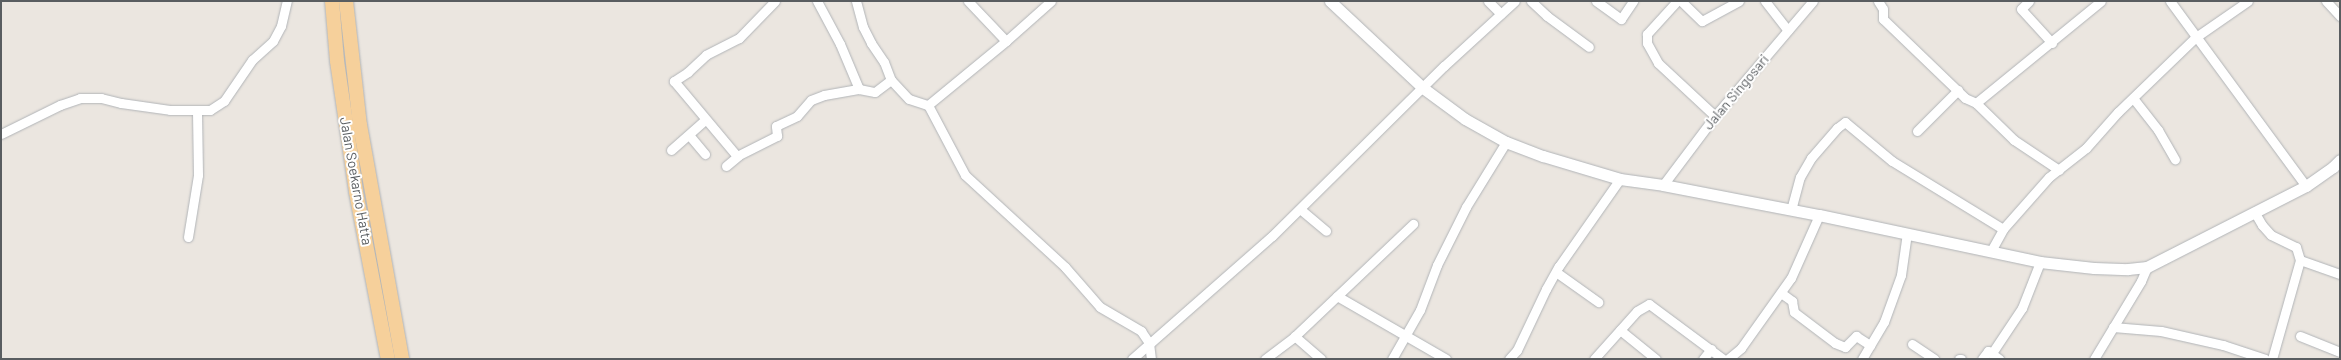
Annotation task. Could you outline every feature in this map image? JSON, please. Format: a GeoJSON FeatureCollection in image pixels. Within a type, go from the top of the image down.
{"type":"FeatureCollection","features":[{"type":"Feature","properties":{"kind":"highway","name":"Jalan Soekarno Hatta"},"geometry":{"type":"LineString","coordinates":[[332,1],[338,61],[356,192],[388,359]]}},
{"type":"Feature","properties":{"kind":"highway","name":"Jalan Soekarno Hatta"},"geometry":{"type":"LineString","coordinates":[[346,1],[360,125],[402,359]]}},
{"type":"Feature","properties":{"kind":"street"},"geometry":{"type":"LineString","coordinates":[[1,134],[60,105],[80,98],[102,98],[163,109],[197,111],[210,110],[219,105],[231,92],[252,60],[270,46],[281,26],[287,1]]}},
{"type":"Feature","properties":{"kind":"street"},"geometry":{"type":"LineString","coordinates":[[738,156],[672,84],[688,72],[706,55],[739,38],[775,1]]}},
{"type":"Feature","properties":{"kind":"street"},"geometry":{"type":"LineString","coordinates":[[817,1],[840,44],[859,89]]}},
{"type":"Feature","properties":{"kind":"street"},"geometry":{"type":"LineString","coordinates":[[856,1],[863,27],[871,43],[884,62],[891,80],[909,99],[928,105],[965,175],[1065,268],[1100,307],[1138,328],[1149,344],[1150,359]]}},
{"type":"Feature","properties":{"kind":"street"},"geometry":{"type":"LineString","coordinates":[[968,1],[1006,41]]}},
{"type":"Feature","properties":{"kind":"street"},"geometry":{"type":"LineString","coordinates":[[928,105],[1006,41],[1051,1]]}},
{"type":"Feature","properties":{"kind":"street"},"geometry":{"type":"LineString","coordinates":[[1330,1],[1423,88],[1465,119],[1506,142],[1580,168],[1620,179],[1663,185],[1819,215],[2040,262],[2094,268],[2128,269],[2147,267],[2306,186],[2334,168],[2340,160]]}},
{"type":"Feature","properties":{"kind":"street"},"geometry":{"type":"LineString","coordinates":[[1488,1],[1501,14]]}},
{"type":"Feature","properties":{"kind":"street"},"geometry":{"type":"LineString","coordinates":[[1132,359],[1250,256],[1515,1]]}},
{"type":"Feature","properties":{"kind":"street"},"geometry":{"type":"LineString","coordinates":[[1531,1],[1547,16],[1589,47]]}},
{"type":"Feature","properties":{"kind":"street"},"geometry":{"type":"LineString","coordinates":[[1596,1],[1621,19],[1633,1]]}},
{"type":"Feature","properties":{"kind":"street"},"geometry":{"type":"LineString","coordinates":[[1677,1],[1647,34],[1647,43],[1658,63],[1715,116]]}},
{"type":"Feature","properties":{"kind":"street"},"geometry":{"type":"LineString","coordinates":[[1681,1],[1702,21],[1739,1]]}},
{"type":"Feature","properties":{"kind":"street"},"geometry":{"type":"LineString","coordinates":[[1765,1],[1788,30]]}},
{"type":"Feature","properties":{"kind":"street","name":"Jalan Singosari"},"geometry":{"type":"LineString","coordinates":[[1663,185],[1715,116],[1813,1]]}},
{"type":"Feature","properties":{"kind":"street"},"geometry":{"type":"LineString","coordinates":[[1878,1],[1883,9],[1883,20],[1970,101],[1976,103],[2014,140],[2059,170]]}},
{"type":"Feature","properties":{"kind":"street"},"geometry":{"type":"LineString","coordinates":[[2029,1],[2022,9],[2052,43]]}},
{"type":"Feature","properties":{"kind":"street"},"geometry":{"type":"LineString","coordinates":[[1976,103],[2102,1]]}},
{"type":"Feature","properties":{"kind":"street"},"geometry":{"type":"LineString","coordinates":[[2170,1],[2306,186]]}},
{"type":"Feature","properties":{"kind":"street"},"geometry":{"type":"LineString","coordinates":[[1991,251],[2003,229],[2049,177],[2086,148],[2133,98],[2196,37],[2248,1]]}},
{"type":"Feature","properties":{"kind":"street"},"geometry":{"type":"LineString","coordinates":[[2326,1],[2340,16]]}},
{"type":"Feature","properties":{"kind":"street"},"geometry":{"type":"LineString","coordinates":[[726,166],[754,146],[759,147],[777,136],[776,127],[797,116],[810,100],[859,89],[874,92],[891,80]]}},
{"type":"Feature","properties":{"kind":"street"},"geometry":{"type":"LineString","coordinates":[[1917,131],[1958,90]]}},
{"type":"Feature","properties":{"kind":"street"},"geometry":{"type":"LineString","coordinates":[[2133,98],[2158,130],[2175,159]]}},
{"type":"Feature","properties":{"kind":"street"},"geometry":{"type":"LineString","coordinates":[[188,237],[198,175],[197,111]]}},
{"type":"Feature","properties":{"kind":"street"},"geometry":{"type":"LineString","coordinates":[[671,150],[705,120]]}},
{"type":"Feature","properties":{"kind":"street"},"geometry":{"type":"LineString","coordinates":[[1791,210],[1800,177],[1811,158],[1837,128],[1845,122],[1892,161],[2003,229]]}},
{"type":"Feature","properties":{"kind":"street"},"geometry":{"type":"LineString","coordinates":[[689,135],[705,154]]}},
{"type":"Feature","properties":{"kind":"street"},"geometry":{"type":"LineString","coordinates":[[1392,359],[1420,310],[1437,265],[1453,232],[1479,184],[1506,142]]}},
{"type":"Feature","properties":{"kind":"street"},"geometry":{"type":"LineString","coordinates":[[1509,359],[1517,350],[1556,272],[1620,179]]}},
{"type":"Feature","properties":{"kind":"street"},"geometry":{"type":"LineString","coordinates":[[1300,209],[1326,231]]}},
{"type":"Feature","properties":{"kind":"street"},"geometry":{"type":"LineString","coordinates":[[2255,213],[2262,225],[2271,235],[2296,247],[2300,260],[2272,359]]}},
{"type":"Feature","properties":{"kind":"street"},"geometry":{"type":"LineString","coordinates":[[1728,359],[1741,348],[1792,278],[1819,215]]}},
{"type":"Feature","properties":{"kind":"street"},"geometry":{"type":"LineString","coordinates":[[1265,359],[1295,336],[1413,224]]}},
{"type":"Feature","properties":{"kind":"street"},"geometry":{"type":"LineString","coordinates":[[1862,359],[1884,322],[1901,275],[1906,233]]}},
{"type":"Feature","properties":{"kind":"street"},"geometry":{"type":"LineString","coordinates":[[2300,260],[2340,274]]}},
{"type":"Feature","properties":{"kind":"street"},"geometry":{"type":"LineString","coordinates":[[1982,359],[1988,351],[1996,356],[2022,308],[2040,262]]}},
{"type":"Feature","properties":{"kind":"street"},"geometry":{"type":"LineString","coordinates":[[2094,359],[2141,281],[2147,267]]}},
{"type":"Feature","properties":{"kind":"street"},"geometry":{"type":"LineString","coordinates":[[1556,272],[1598,302]]}},
{"type":"Feature","properties":{"kind":"street"},"geometry":{"type":"LineString","coordinates":[[1781,293],[1792,301],[1794,312],[1834,344],[1845,347],[1856,336],[1870,345]]}},
{"type":"Feature","properties":{"kind":"street"},"geometry":{"type":"LineString","coordinates":[[1337,296],[1446,359]]}},
{"type":"Feature","properties":{"kind":"street"},"geometry":{"type":"LineString","coordinates":[[1594,359],[1644,305],[1649,304],[1723,359]]}},
{"type":"Feature","properties":{"kind":"street"},"geometry":{"type":"LineString","coordinates":[[2113,327],[2161,331],[2223,345],[2264,359]]}},
{"type":"Feature","properties":{"kind":"street"},"geometry":{"type":"LineString","coordinates":[[1620,330],[1656,359]]}},
{"type":"Feature","properties":{"kind":"street"},"geometry":{"type":"LineString","coordinates":[[1295,336],[1321,359]]}},
{"type":"Feature","properties":{"kind":"street"},"geometry":{"type":"LineString","coordinates":[[2300,336],[2340,352]]}},
{"type":"Feature","properties":{"kind":"street"},"geometry":{"type":"LineString","coordinates":[[1912,344],[1934,359]]}},
{"type":"Feature","properties":{"kind":"street"},"geometry":{"type":"LineString","coordinates":[[1703,359],[1711,349]]}}]}
